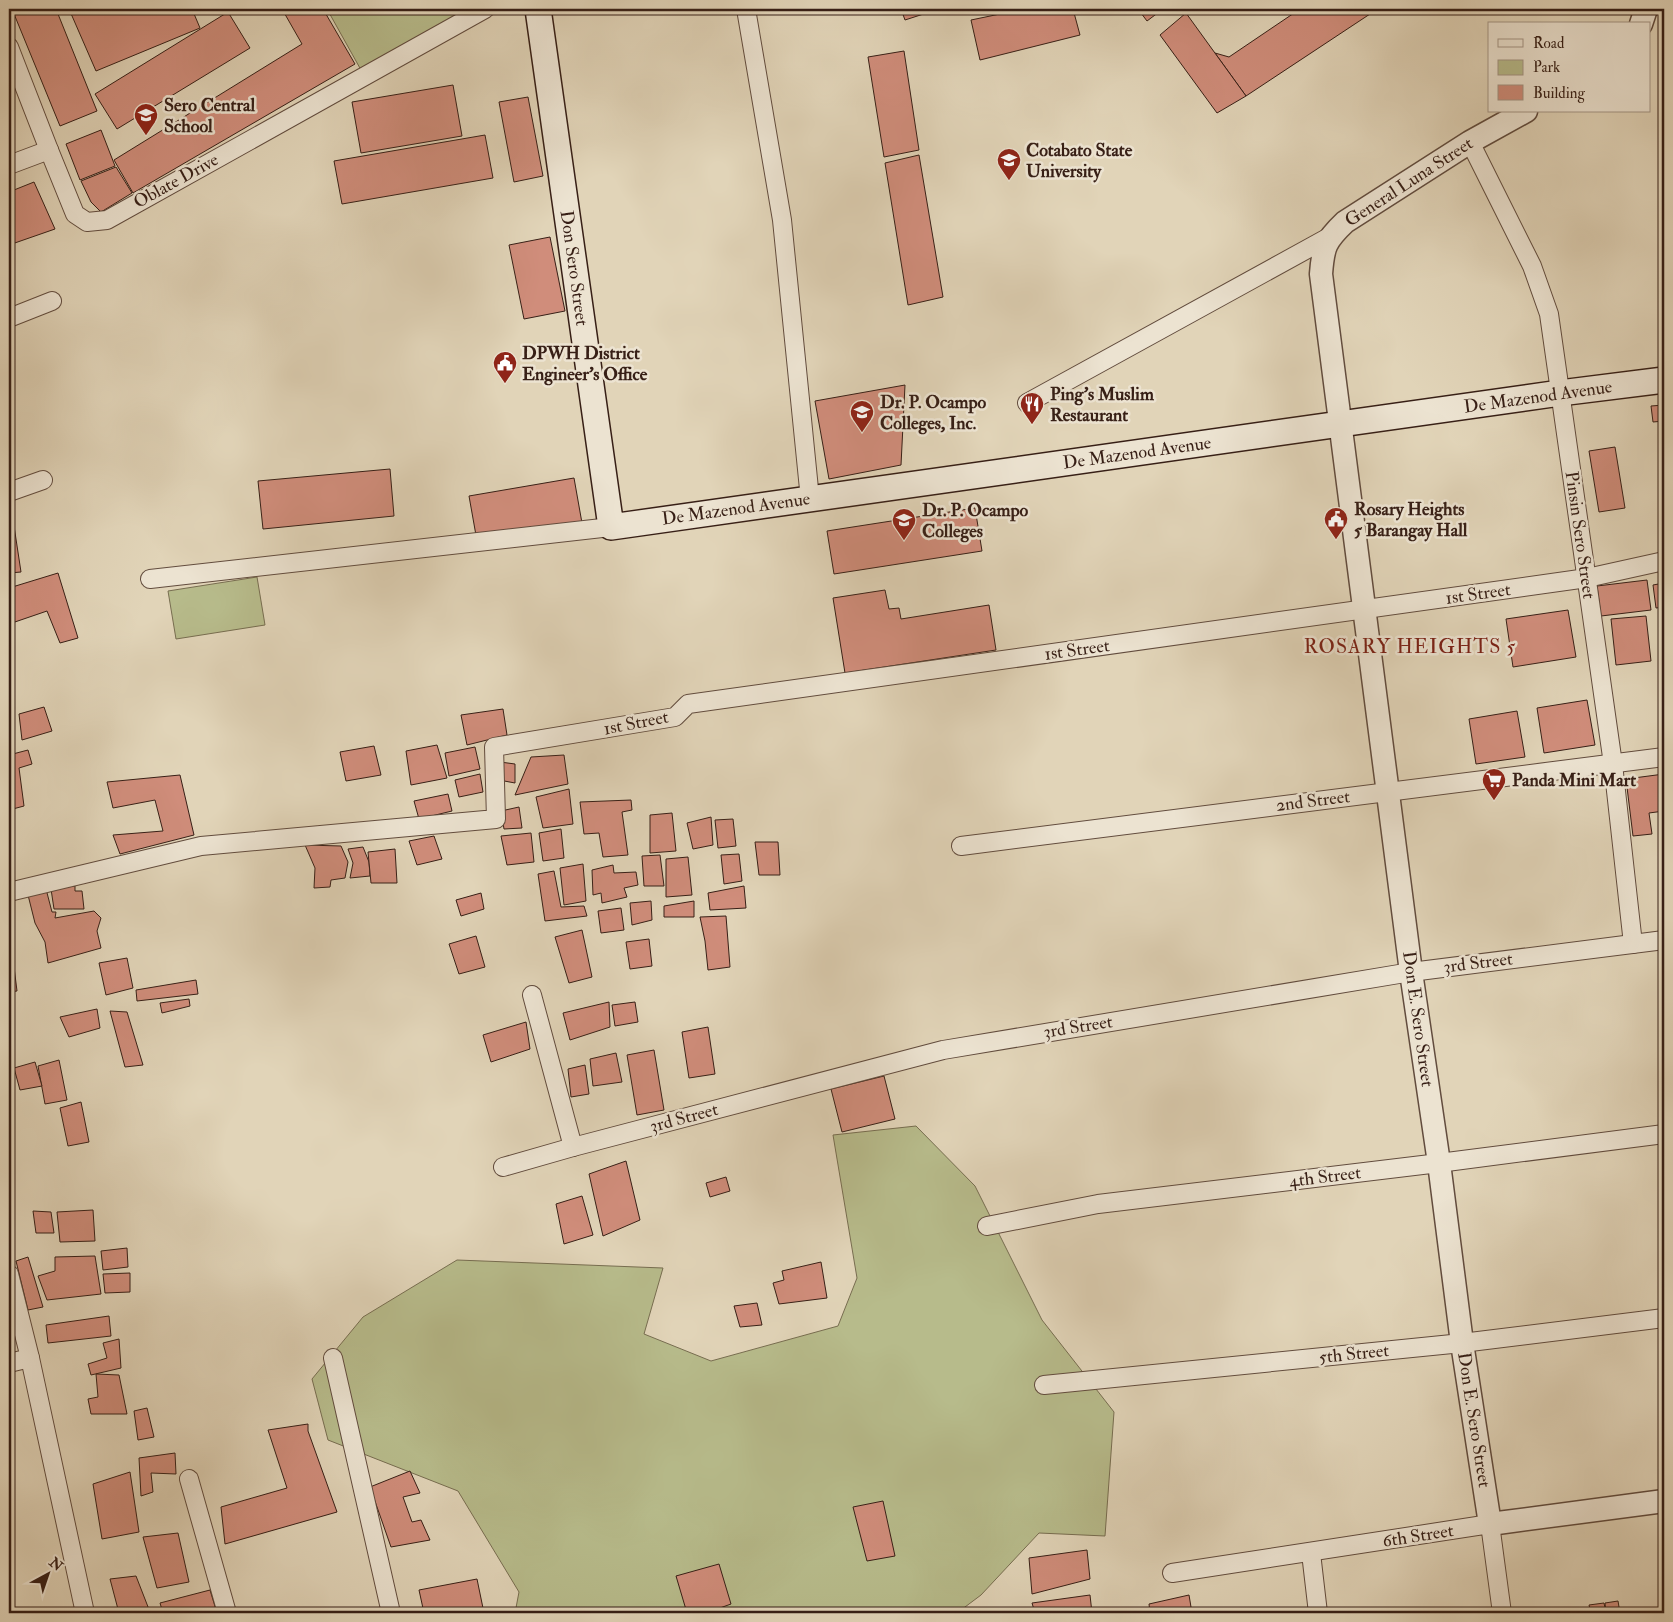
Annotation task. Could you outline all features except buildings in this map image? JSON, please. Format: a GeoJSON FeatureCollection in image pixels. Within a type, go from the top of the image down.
{"type":"FeatureCollection","features":[{"type":"Feature","properties":{"kind":"main road","name":"Don Sero Street"},"geometry":{"type":"LineString","coordinates":[[538,9],[610,527]]}},
{"type":"Feature","properties":{"kind":"main road","name":"De Mazenod Avenue"},"geometry":{"type":"LineString","coordinates":[[610,527],[1664,380]]}},
{"type":"Feature","properties":{"kind":"street","name":"Oblate Drive"},"geometry":{"type":"LineString","coordinates":[[9,47],[48,150],[75,214],[87,222],[107,220],[485,9]]}},
{"type":"Feature","properties":{"kind":"street"},"geometry":{"type":"LineString","coordinates":[[746,9],[782,220],[810,499]]}},
{"type":"Feature","properties":{"kind":"street"},"geometry":{"type":"LineString","coordinates":[[1642,22],[1646,9]]}},
{"type":"Feature","properties":{"kind":"street","name":"General Luna Street"},"geometry":{"type":"LineString","coordinates":[[1340,424],[1321,274],[1323,252],[1331,236],[1345,222],[1470,142],[1524,112]]}},
{"type":"Feature","properties":{"kind":"street","name":"Pinsin Sero Street"},"geometry":{"type":"LineString","coordinates":[[1470,142],[1532,266],[1549,314],[1613,764],[1633,944]]}},
{"type":"Feature","properties":{"kind":"street"},"geometry":{"type":"LineString","coordinates":[[9,165],[48,150]]}},
{"type":"Feature","properties":{"kind":"street"},"geometry":{"type":"LineString","coordinates":[[1027,403],[1331,236]]}},
{"type":"Feature","properties":{"kind":"street"},"geometry":{"type":"LineString","coordinates":[[9,318],[52,301]]}},
{"type":"Feature","properties":{"kind":"street","name":"Don E. Sero Street"},"geometry":{"type":"LineString","coordinates":[[1340,424],[1411,972],[1462,1343],[1502,1613]]}},
{"type":"Feature","properties":{"kind":"street"},"geometry":{"type":"LineString","coordinates":[[9,492],[43,480]]}},
{"type":"Feature","properties":{"kind":"street"},"geometry":{"type":"LineString","coordinates":[[150,578],[610,527]]}},
{"type":"Feature","properties":{"kind":"street","name":"1st Street"},"geometry":{"type":"LineString","coordinates":[[9,890],[200,846],[496,819],[494,747],[674,717],[688,704],[1587,578],[1664,561]]}},
{"type":"Feature","properties":{"kind":"street","name":"2nd Street"},"geometry":{"type":"LineString","coordinates":[[961,846],[1664,757]]}},
{"type":"Feature","properties":{"kind":"street","name":"3rd Street"},"geometry":{"type":"LineString","coordinates":[[503,1168],[573,1147],[944,1050],[1411,972],[1664,940]]}},
{"type":"Feature","properties":{"kind":"street"},"geometry":{"type":"LineString","coordinates":[[532,995],[573,1147]]}},
{"type":"Feature","properties":{"kind":"street","name":"4th Street"},"geometry":{"type":"LineString","coordinates":[[987,1226],[1098,1204],[1664,1134]]}},
{"type":"Feature","properties":{"kind":"street"},"geometry":{"type":"LineString","coordinates":[[9,1274],[30,1358],[85,1613]]}},
{"type":"Feature","properties":{"kind":"street","name":"5th Street"},"geometry":{"type":"LineString","coordinates":[[1044,1384],[1462,1343],[1664,1318]]}},
{"type":"Feature","properties":{"kind":"street"},"geometry":{"type":"LineString","coordinates":[[9,1364],[30,1358]]}},
{"type":"Feature","properties":{"kind":"street"},"geometry":{"type":"LineString","coordinates":[[332,1358],[391,1613]]}},
{"type":"Feature","properties":{"kind":"street"},"geometry":{"type":"LineString","coordinates":[[189,1479],[227,1613]]}},
{"type":"Feature","properties":{"kind":"street","name":"6th Street"},"geometry":{"type":"LineString","coordinates":[[1172,1573],[1490,1524],[1664,1501]]}},
{"type":"Feature","properties":{"kind":"street"},"geometry":{"type":"LineString","coordinates":[[1311,1553],[1318,1613]]}},
{"type":"Feature","properties":{"kind":"green space"},"geometry":{"type":"Polygon","coordinates":[[[327,9],[470,9],[361,70],[327,9]]]}},
{"type":"Feature","properties":{"kind":"green space"},"geometry":{"type":"Polygon","coordinates":[[[257,577],[265,625],[176,639],[168,591],[257,577]]]}},
{"type":"Feature","properties":{"kind":"green space"},"geometry":{"type":"Polygon","coordinates":[[[916,1126],[975,1186],[1042,1320],[1114,1412],[1105,1536],[1039,1533],[981,1595],[957,1613],[515,1613],[519,1592],[458,1491],[328,1440],[312,1379],[363,1317],[457,1260],[663,1268],[644,1334],[711,1361],[838,1326],[857,1278],[833,1135],[916,1126]]]}},
{"type":"Feature","properties":{"kind":"place","name":"Sero Central School"},"geometry":{"type":"Point","coordinates":[146,136]}},
{"type":"Feature","properties":{"kind":"place","name":"Cotabato State University"},"geometry":{"type":"Point","coordinates":[1009,181]}},
{"type":"Feature","properties":{"kind":"place","name":"DPWH District Engineer's Office"},"geometry":{"type":"Point","coordinates":[505,384]}},
{"type":"Feature","properties":{"kind":"place","name":"Ping's Muslim Restaurant"},"geometry":{"type":"Point","coordinates":[1032,425]}},
{"type":"Feature","properties":{"kind":"place","name":"Dr. P. Ocampo Colleges, Inc."},"geometry":{"type":"Point","coordinates":[862,433]}},
{"type":"Feature","properties":{"kind":"place","name":"Rosary Heights 5 Barangay Hall"},"geometry":{"type":"Point","coordinates":[1336,540]}},
{"type":"Feature","properties":{"kind":"place","name":"Dr. P. Ocampo Colleges"},"geometry":{"type":"Point","coordinates":[904,541]}},
{"type":"Feature","properties":{"kind":"place","name":"Panda Mini Mart"},"geometry":{"type":"Point","coordinates":[1494,801]}},
{"type":"Feature","properties":{"kind":"district","name":"ROSARY HEIGHTS 5"},"geometry":{"type":"Point","coordinates":[1410,646]}}]}
